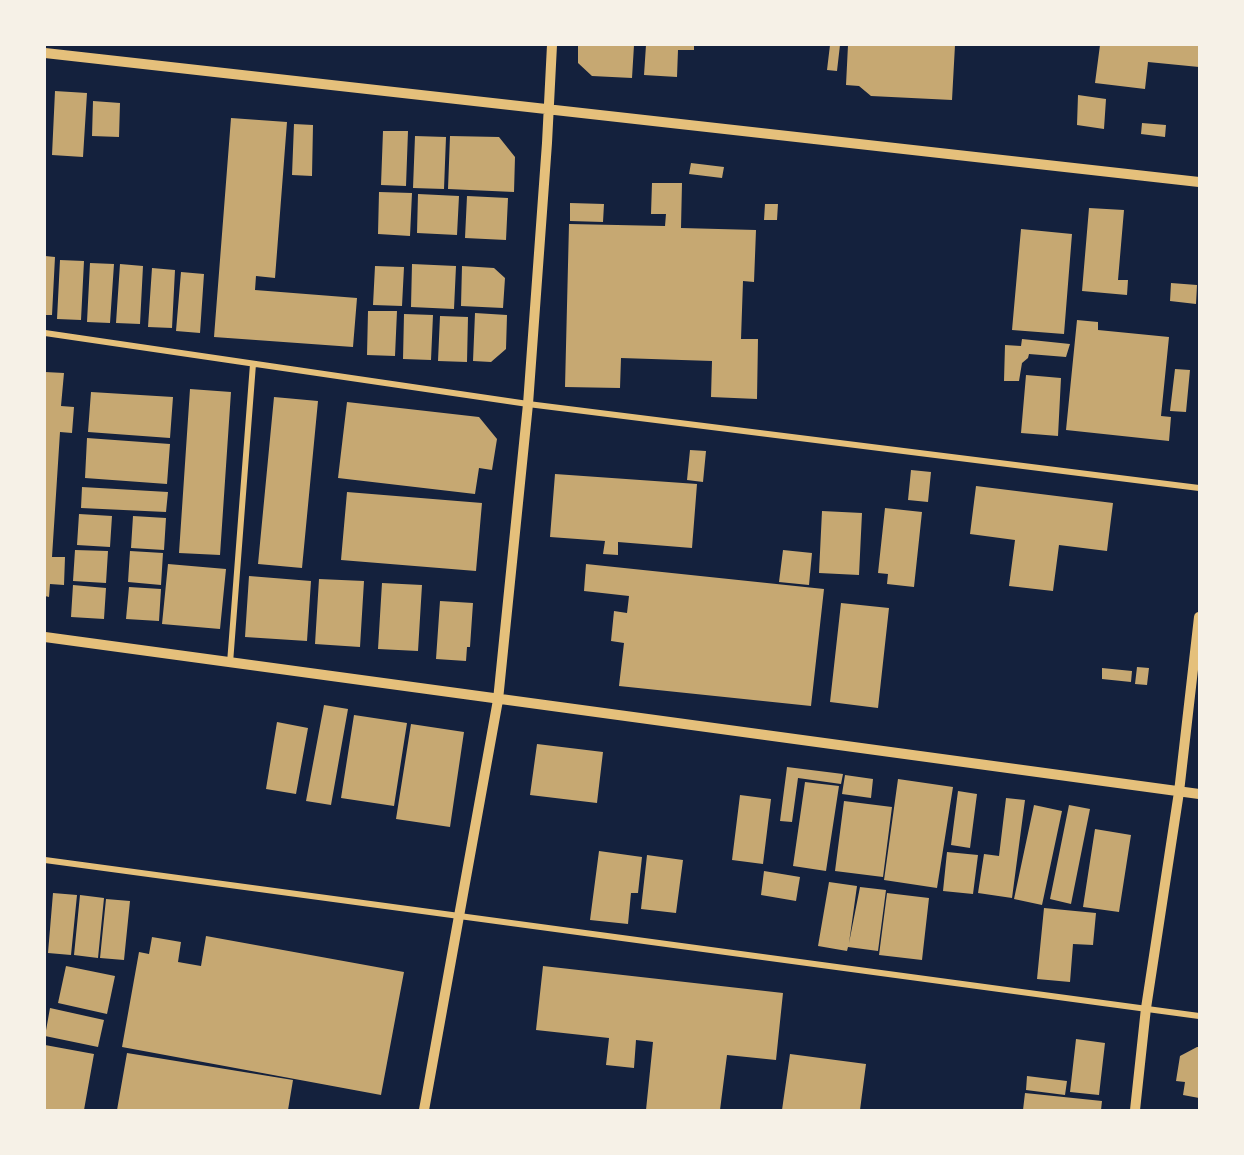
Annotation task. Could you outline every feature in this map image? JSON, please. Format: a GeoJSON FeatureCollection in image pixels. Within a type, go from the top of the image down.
{"type":"FeatureCollection","features":[{"type":"Feature","properties":{"kind":"street"},"geometry":{"type":"LineString","coordinates":[[424,1110],[498,700],[528,404],[552,45]]}},
{"type":"Feature","properties":{"kind":"street"},"geometry":{"type":"LineString","coordinates":[[45,53],[1199,182]]}},
{"type":"Feature","properties":{"kind":"street"},"geometry":{"type":"LineString","coordinates":[[45,333],[528,404],[1199,488]]}},
{"type":"Feature","properties":{"kind":"street"},"geometry":{"type":"LineString","coordinates":[[230,663],[253,364]]}},
{"type":"Feature","properties":{"kind":"street"},"geometry":{"type":"LineString","coordinates":[[1135,1110],[1146,1008],[1179,792],[1199,617]]}},
{"type":"Feature","properties":{"kind":"street"},"geometry":{"type":"LineString","coordinates":[[45,637],[1199,794]]}},
{"type":"Feature","properties":{"kind":"street"},"geometry":{"type":"LineString","coordinates":[[45,861],[1199,1016]]}},
{"type":"Feature","properties":{"kind":"building"},"geometry":{"type":"Polygon","coordinates":[[[578,45],[634,45],[632,78],[592,76],[578,63],[578,45]]]}},
{"type":"Feature","properties":{"kind":"building"},"geometry":{"type":"Polygon","coordinates":[[[646,45],[694,45],[694,50],[678,50],[677,77],[644,75],[646,45]]]}},
{"type":"Feature","properties":{"kind":"building"},"geometry":{"type":"Polygon","coordinates":[[[830,45],[840,45],[837,71],[827,70],[830,45]]]}},
{"type":"Feature","properties":{"kind":"building"},"geometry":{"type":"Polygon","coordinates":[[[848,45],[955,45],[952,100],[871,96],[859,86],[846,85],[848,45]]]}},
{"type":"Feature","properties":{"kind":"building"},"geometry":{"type":"Polygon","coordinates":[[[1100,45],[1199,45],[1199,67],[1148,62],[1145,89],[1095,83],[1100,45]]]}},
{"type":"Feature","properties":{"kind":"building"},"geometry":{"type":"Polygon","coordinates":[[[55,91],[87,93],[83,157],[52,155],[55,91]]]}},
{"type":"Feature","properties":{"kind":"building"},"geometry":{"type":"Polygon","coordinates":[[[1078,95],[1106,99],[1104,129],[1077,125],[1078,95]]]}},
{"type":"Feature","properties":{"kind":"building"},"geometry":{"type":"Polygon","coordinates":[[[93,101],[120,103],[119,137],[92,136],[93,101]]]}},
{"type":"Feature","properties":{"kind":"building"},"geometry":{"type":"Polygon","coordinates":[[[231,118],[287,122],[275,278],[256,276],[255,290],[357,298],[353,347],[214,337],[231,118]]]}},
{"type":"Feature","properties":{"kind":"building"},"geometry":{"type":"Polygon","coordinates":[[[1142,123],[1166,125],[1165,137],[1141,134],[1142,123]]]}},
{"type":"Feature","properties":{"kind":"building"},"geometry":{"type":"Polygon","coordinates":[[[294,124],[313,125],[312,176],[292,175],[294,124]]]}},
{"type":"Feature","properties":{"kind":"building"},"geometry":{"type":"Polygon","coordinates":[[[383,131],[408,131],[406,186],[381,185],[383,131]]]}},
{"type":"Feature","properties":{"kind":"building"},"geometry":{"type":"Polygon","coordinates":[[[415,136],[446,137],[444,189],[413,188],[415,136]]]}},
{"type":"Feature","properties":{"kind":"building"},"geometry":{"type":"Polygon","coordinates":[[[450,136],[499,137],[515,157],[514,192],[448,189],[450,136]]]}},
{"type":"Feature","properties":{"kind":"building"},"geometry":{"type":"Polygon","coordinates":[[[691,163],[724,167],[722,178],[689,174],[691,163]]]}},
{"type":"Feature","properties":{"kind":"building"},"geometry":{"type":"Polygon","coordinates":[[[652,183],[682,183],[681,228],[756,230],[754,282],[743,281],[741,339],[758,339],[757,399],[711,397],[712,361],[621,358],[620,388],[565,387],[569,224],[665,226],[666,214],[651,214],[652,183]]]}},
{"type":"Feature","properties":{"kind":"building"},"geometry":{"type":"Polygon","coordinates":[[[379,192],[412,193],[410,236],[378,234],[379,192]]]}},
{"type":"Feature","properties":{"kind":"building"},"geometry":{"type":"Polygon","coordinates":[[[418,194],[459,196],[457,235],[417,233],[418,194]]]}},
{"type":"Feature","properties":{"kind":"building"},"geometry":{"type":"Polygon","coordinates":[[[467,196],[508,198],[506,240],[465,238],[467,196]]]}},
{"type":"Feature","properties":{"kind":"building"},"geometry":{"type":"Polygon","coordinates":[[[570,203],[604,204],[603,222],[570,221],[570,203]]]}},
{"type":"Feature","properties":{"kind":"building"},"geometry":{"type":"Polygon","coordinates":[[[765,204],[778,204],[777,220],[764,220],[765,204]]]}},
{"type":"Feature","properties":{"kind":"building"},"geometry":{"type":"Polygon","coordinates":[[[1089,208],[1124,210],[1118,280],[1128,280],[1127,295],[1082,291],[1089,208]]]}},
{"type":"Feature","properties":{"kind":"building"},"geometry":{"type":"Polygon","coordinates":[[[1021,229],[1072,234],[1064,334],[1012,330],[1021,229]]]}},
{"type":"Feature","properties":{"kind":"building"},"geometry":{"type":"Polygon","coordinates":[[[45,256],[55,257],[52,315],[45,315],[45,256]]]}},
{"type":"Feature","properties":{"kind":"building"},"geometry":{"type":"Polygon","coordinates":[[[60,260],[84,261],[81,320],[57,319],[60,260]]]}},
{"type":"Feature","properties":{"kind":"building"},"geometry":{"type":"Polygon","coordinates":[[[90,263],[114,264],[110,323],[87,322],[90,263]]]}},
{"type":"Feature","properties":{"kind":"building"},"geometry":{"type":"Polygon","coordinates":[[[120,264],[143,266],[140,324],[116,323],[120,264]]]}},
{"type":"Feature","properties":{"kind":"building"},"geometry":{"type":"Polygon","coordinates":[[[412,264],[456,266],[454,309],[411,307],[412,264]]]}},
{"type":"Feature","properties":{"kind":"building"},"geometry":{"type":"Polygon","coordinates":[[[375,266],[404,267],[402,306],[373,305],[375,266]]]}},
{"type":"Feature","properties":{"kind":"building"},"geometry":{"type":"Polygon","coordinates":[[[462,266],[494,268],[505,278],[503,308],[461,306],[462,266]]]}},
{"type":"Feature","properties":{"kind":"building"},"geometry":{"type":"Polygon","coordinates":[[[152,268],[175,270],[172,328],[148,327],[152,268]]]}},
{"type":"Feature","properties":{"kind":"building"},"geometry":{"type":"Polygon","coordinates":[[[181,272],[204,274],[200,333],[176,331],[181,272]]]}},
{"type":"Feature","properties":{"kind":"building"},"geometry":{"type":"Polygon","coordinates":[[[1171,283],[1197,285],[1196,304],[1170,301],[1171,283]]]}},
{"type":"Feature","properties":{"kind":"building"},"geometry":{"type":"Polygon","coordinates":[[[368,311],[397,311],[395,356],[367,355],[368,311]]]}},
{"type":"Feature","properties":{"kind":"building"},"geometry":{"type":"Polygon","coordinates":[[[475,313],[507,315],[506,349],[491,362],[473,361],[475,313]]]}},
{"type":"Feature","properties":{"kind":"building"},"geometry":{"type":"Polygon","coordinates":[[[404,314],[433,315],[431,360],[403,359],[404,314]]]}},
{"type":"Feature","properties":{"kind":"building"},"geometry":{"type":"Polygon","coordinates":[[[440,316],[468,317],[467,362],[438,361],[440,316]]]}},
{"type":"Feature","properties":{"kind":"building"},"geometry":{"type":"Polygon","coordinates":[[[1077,320],[1098,322],[1098,330],[1169,337],[1161,416],[1171,417],[1169,441],[1066,430],[1077,320]]]}},
{"type":"Feature","properties":{"kind":"building"},"geometry":{"type":"Polygon","coordinates":[[[1022,339],[1070,344],[1066,357],[1029,354],[1022,363],[1019,381],[1004,381],[1005,345],[1021,346],[1022,339]]]}},
{"type":"Feature","properties":{"kind":"building"},"geometry":{"type":"Polygon","coordinates":[[[1175,369],[1190,370],[1186,412],[1170,411],[1175,369]]]}},
{"type":"Feature","properties":{"kind":"building"},"geometry":{"type":"Polygon","coordinates":[[[45,372],[64,373],[61,406],[74,407],[72,433],[60,432],[52,557],[65,557],[64,585],[50,584],[49,597],[45,596],[45,372]]]}},
{"type":"Feature","properties":{"kind":"building"},"geometry":{"type":"Polygon","coordinates":[[[1026,375],[1061,378],[1058,436],[1021,433],[1026,375]]]}},
{"type":"Feature","properties":{"kind":"building"},"geometry":{"type":"Polygon","coordinates":[[[190,389],[231,392],[220,555],[179,553],[190,389]]]}},
{"type":"Feature","properties":{"kind":"building"},"geometry":{"type":"Polygon","coordinates":[[[91,392],[173,397],[170,438],[88,432],[91,392]]]}},
{"type":"Feature","properties":{"kind":"building"},"geometry":{"type":"Polygon","coordinates":[[[274,397],[318,401],[302,568],[258,564],[274,397]]]}},
{"type":"Feature","properties":{"kind":"building"},"geometry":{"type":"Polygon","coordinates":[[[347,402],[479,417],[497,439],[492,470],[479,468],[475,494],[338,478],[347,402]]]}},
{"type":"Feature","properties":{"kind":"building"},"geometry":{"type":"Polygon","coordinates":[[[87,438],[170,444],[167,484],[85,478],[87,438]]]}},
{"type":"Feature","properties":{"kind":"building"},"geometry":{"type":"Polygon","coordinates":[[[690,450],[706,451],[703,482],[687,480],[690,450]]]}},
{"type":"Feature","properties":{"kind":"building"},"geometry":{"type":"Polygon","coordinates":[[[911,470],[931,472],[928,502],[908,500],[911,470]]]}},
{"type":"Feature","properties":{"kind":"building"},"geometry":{"type":"Polygon","coordinates":[[[555,474],[697,484],[692,548],[618,542],[618,555],[603,554],[605,541],[550,537],[555,474]]]}},
{"type":"Feature","properties":{"kind":"building"},"geometry":{"type":"Polygon","coordinates":[[[976,486],[1113,503],[1107,551],[1059,545],[1053,591],[1009,586],[1015,540],[970,534],[976,486]]]}},
{"type":"Feature","properties":{"kind":"building"},"geometry":{"type":"Polygon","coordinates":[[[82,487],[168,492],[166,512],[81,508],[82,487]]]}},
{"type":"Feature","properties":{"kind":"building"},"geometry":{"type":"Polygon","coordinates":[[[347,492],[482,503],[476,571],[341,560],[347,492]]]}},
{"type":"Feature","properties":{"kind":"building"},"geometry":{"type":"Polygon","coordinates":[[[885,508],[922,512],[914,587],[887,584],[888,574],[878,573],[885,508]]]}},
{"type":"Feature","properties":{"kind":"building"},"geometry":{"type":"Polygon","coordinates":[[[822,511],[862,513],[859,575],[819,573],[822,511]]]}},
{"type":"Feature","properties":{"kind":"building"},"geometry":{"type":"Polygon","coordinates":[[[79,514],[112,516],[110,547],[77,545],[79,514]]]}},
{"type":"Feature","properties":{"kind":"building"},"geometry":{"type":"Polygon","coordinates":[[[133,516],[166,518],[164,550],[131,548],[133,516]]]}},
{"type":"Feature","properties":{"kind":"building"},"geometry":{"type":"Polygon","coordinates":[[[75,550],[108,551],[106,583],[73,581],[75,550]]]}},
{"type":"Feature","properties":{"kind":"building"},"geometry":{"type":"Polygon","coordinates":[[[783,550],[812,553],[809,585],[779,582],[783,550]]]}},
{"type":"Feature","properties":{"kind":"building"},"geometry":{"type":"Polygon","coordinates":[[[130,551],[163,553],[161,585],[128,582],[130,551]]]}},
{"type":"Feature","properties":{"kind":"building"},"geometry":{"type":"Polygon","coordinates":[[[168,564],[226,569],[220,629],[162,624],[168,564]]]}},
{"type":"Feature","properties":{"kind":"building"},"geometry":{"type":"Polygon","coordinates":[[[586,564],[824,589],[811,706],[619,686],[624,643],[611,641],[614,611],[627,613],[629,596],[584,591],[586,564]]]}},
{"type":"Feature","properties":{"kind":"building"},"geometry":{"type":"Polygon","coordinates":[[[249,576],[311,581],[307,641],[245,637],[249,576]]]}},
{"type":"Feature","properties":{"kind":"building"},"geometry":{"type":"Polygon","coordinates":[[[319,579],[364,581],[360,647],[315,644],[319,579]]]}},
{"type":"Feature","properties":{"kind":"building"},"geometry":{"type":"Polygon","coordinates":[[[382,583],[422,585],[418,651],[378,649],[382,583]]]}},
{"type":"Feature","properties":{"kind":"building"},"geometry":{"type":"Polygon","coordinates":[[[73,585],[106,588],[104,619],[71,617],[73,585]]]}},
{"type":"Feature","properties":{"kind":"building"},"geometry":{"type":"Polygon","coordinates":[[[129,587],[161,589],[159,621],[126,619],[129,587]]]}},
{"type":"Feature","properties":{"kind":"building"},"geometry":{"type":"Polygon","coordinates":[[[440,601],[473,603],[470,647],[467,647],[466,661],[436,659],[440,601]]]}},
{"type":"Feature","properties":{"kind":"building"},"geometry":{"type":"Polygon","coordinates":[[[841,603],[889,608],[878,708],[830,702],[841,603]]]}},
{"type":"Feature","properties":{"kind":"building"},"geometry":{"type":"Polygon","coordinates":[[[1137,667],[1149,668],[1147,685],[1135,684],[1137,667]]]}},
{"type":"Feature","properties":{"kind":"building"},"geometry":{"type":"Polygon","coordinates":[[[1102,668],[1132,671],[1131,682],[1102,679],[1102,668]]]}},
{"type":"Feature","properties":{"kind":"building"},"geometry":{"type":"Polygon","coordinates":[[[324,705],[348,709],[331,805],[306,801],[324,705]]]}},
{"type":"Feature","properties":{"kind":"building"},"geometry":{"type":"Polygon","coordinates":[[[354,715],[407,723],[394,806],[341,798],[354,715]]]}},
{"type":"Feature","properties":{"kind":"building"},"geometry":{"type":"Polygon","coordinates":[[[277,722],[308,728],[296,794],[266,789],[277,722]]]}},
{"type":"Feature","properties":{"kind":"building"},"geometry":{"type":"Polygon","coordinates":[[[411,724],[464,732],[450,827],[396,819],[411,724]]]}},
{"type":"Feature","properties":{"kind":"building"},"geometry":{"type":"Polygon","coordinates":[[[537,744],[603,752],[597,803],[530,795],[537,744]]]}},
{"type":"Feature","properties":{"kind":"building"},"geometry":{"type":"Polygon","coordinates":[[[787,767],[843,774],[841,784],[798,778],[792,822],[780,821],[787,767]]]}},
{"type":"Feature","properties":{"kind":"building"},"geometry":{"type":"Polygon","coordinates":[[[845,775],[873,779],[871,798],[842,794],[845,775]]]}},
{"type":"Feature","properties":{"kind":"building"},"geometry":{"type":"Polygon","coordinates":[[[898,779],[953,787],[937,888],[884,880],[898,779]]]}},
{"type":"Feature","properties":{"kind":"building"},"geometry":{"type":"Polygon","coordinates":[[[805,782],[839,786],[826,871],[793,866],[805,782]]]}},
{"type":"Feature","properties":{"kind":"building"},"geometry":{"type":"Polygon","coordinates":[[[958,791],[977,794],[970,848],[951,845],[958,791]]]}},
{"type":"Feature","properties":{"kind":"building"},"geometry":{"type":"Polygon","coordinates":[[[740,795],[771,799],[763,864],[732,860],[740,795]]]}},
{"type":"Feature","properties":{"kind":"building"},"geometry":{"type":"Polygon","coordinates":[[[1006,798],[1025,800],[1012,898],[978,893],[984,854],[999,856],[1006,798]]]}},
{"type":"Feature","properties":{"kind":"building"},"geometry":{"type":"Polygon","coordinates":[[[844,801],[892,807],[883,877],[835,871],[844,801]]]}},
{"type":"Feature","properties":{"kind":"building"},"geometry":{"type":"Polygon","coordinates":[[[1034,805],[1062,811],[1042,905],[1014,899],[1034,805]]]}},
{"type":"Feature","properties":{"kind":"building"},"geometry":{"type":"Polygon","coordinates":[[[1069,805],[1090,809],[1071,904],[1050,899],[1069,805]]]}},
{"type":"Feature","properties":{"kind":"building"},"geometry":{"type":"Polygon","coordinates":[[[1095,829],[1131,835],[1119,912],[1083,907],[1095,829]]]}},
{"type":"Feature","properties":{"kind":"building"},"geometry":{"type":"Polygon","coordinates":[[[599,851],[642,857],[638,893],[631,893],[628,924],[590,920],[599,851]]]}},
{"type":"Feature","properties":{"kind":"building"},"geometry":{"type":"Polygon","coordinates":[[[947,852],[978,855],[973,894],[943,891],[947,852]]]}},
{"type":"Feature","properties":{"kind":"building"},"geometry":{"type":"Polygon","coordinates":[[[647,855],[683,860],[676,913],[641,909],[647,855]]]}},
{"type":"Feature","properties":{"kind":"building"},"geometry":{"type":"Polygon","coordinates":[[[764,871],[800,877],[796,901],[761,895],[764,871]]]}},
{"type":"Feature","properties":{"kind":"building"},"geometry":{"type":"Polygon","coordinates":[[[829,882],[857,886],[849,943],[860,887],[886,890],[878,951],[848,947],[847,951],[818,946],[829,882]]]}},
{"type":"Feature","properties":{"kind":"building"},"geometry":{"type":"Polygon","coordinates":[[[53,893],[77,895],[71,955],[48,953],[53,893]]]}},
{"type":"Feature","properties":{"kind":"building"},"geometry":{"type":"Polygon","coordinates":[[[887,893],[929,898],[922,960],[879,955],[887,893]]]}},
{"type":"Feature","properties":{"kind":"building"},"geometry":{"type":"Polygon","coordinates":[[[80,895],[104,898],[98,958],[74,955],[80,895]]]}},
{"type":"Feature","properties":{"kind":"building"},"geometry":{"type":"Polygon","coordinates":[[[106,899],[130,901],[124,960],[100,958],[106,899]]]}},
{"type":"Feature","properties":{"kind":"building"},"geometry":{"type":"Polygon","coordinates":[[[1044,908],[1096,913],[1093,945],[1073,944],[1070,982],[1037,979],[1044,908]]]}},
{"type":"Feature","properties":{"kind":"building"},"geometry":{"type":"Polygon","coordinates":[[[206,936],[404,972],[381,1095],[122,1047],[139,952],[149,954],[152,937],[181,942],[178,962],[201,966],[206,936]]]}},
{"type":"Feature","properties":{"kind":"building"},"geometry":{"type":"Polygon","coordinates":[[[66,966],[115,976],[107,1014],[58,1003],[66,966]]]}},
{"type":"Feature","properties":{"kind":"building"},"geometry":{"type":"Polygon","coordinates":[[[543,966],[783,993],[776,1060],[727,1055],[720,1110],[646,1110],[653,1042],[636,1040],[634,1068],[606,1065],[609,1038],[536,1030],[543,966]]]}},
{"type":"Feature","properties":{"kind":"building"},"geometry":{"type":"Polygon","coordinates":[[[50,1008],[104,1020],[98,1047],[45,1036],[50,1008]]]}},
{"type":"Feature","properties":{"kind":"building"},"geometry":{"type":"Polygon","coordinates":[[[1076,1039],[1105,1043],[1099,1095],[1070,1092],[1076,1039]]]}},
{"type":"Feature","properties":{"kind":"building"},"geometry":{"type":"Polygon","coordinates":[[[45,1045],[94,1054],[84,1110],[45,1110],[45,1045]]]}},
{"type":"Feature","properties":{"kind":"building"},"geometry":{"type":"Polygon","coordinates":[[[1199,1047],[1199,1098],[1183,1095],[1185,1082],[1176,1081],[1180,1056],[1199,1047]]]}},
{"type":"Feature","properties":{"kind":"building"},"geometry":{"type":"Polygon","coordinates":[[[127,1053],[293,1080],[288,1110],[117,1110],[127,1053]]]}},
{"type":"Feature","properties":{"kind":"building"},"geometry":{"type":"Polygon","coordinates":[[[790,1054],[866,1064],[860,1110],[782,1110],[790,1054]]]}},
{"type":"Feature","properties":{"kind":"building"},"geometry":{"type":"Polygon","coordinates":[[[1027,1076],[1067,1081],[1065,1095],[1026,1090],[1027,1076]]]}},
{"type":"Feature","properties":{"kind":"building"},"geometry":{"type":"Polygon","coordinates":[[[1025,1093],[1102,1101],[1101,1110],[1023,1110],[1025,1093]]]}}]}
